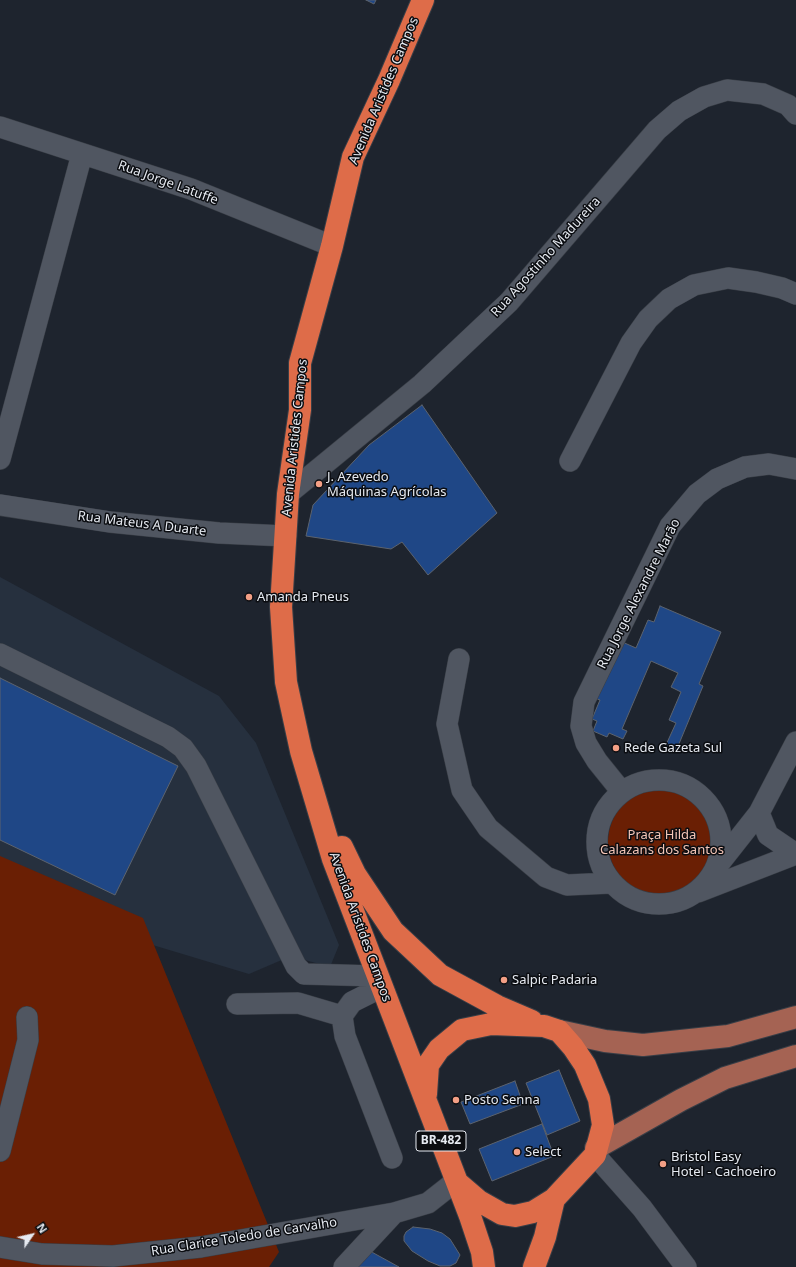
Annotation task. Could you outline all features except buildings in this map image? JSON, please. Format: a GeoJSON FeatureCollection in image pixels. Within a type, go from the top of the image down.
{"type":"FeatureCollection","features":[{"type":"Feature","properties":{"kind":"highway","name":"Avenida Aristides Campos"},"geometry":{"type":"LineString","coordinates":[[423,0],[389,80],[353,157],[332,246],[300,363],[300,410],[288,494],[281,608],[286,682],[300,751],[334,859],[379,981],[426,1101]]}},
{"type":"Feature","properties":{"kind":"highway","name":"Avenida Aristides Campos"},"geometry":{"type":"LineString","coordinates":[[300,751],[355,874],[393,931],[440,975],[497,1006],[552,1028]]}},
{"type":"Feature","properties":{"kind":"highway"},"geometry":{"type":"LineString","coordinates":[[426,1101],[428,1064],[439,1049],[462,1030],[491,1024],[552,1028],[574,1047],[586,1065],[599,1099],[603,1125],[596,1152],[554,1199],[533,1212],[525,1215],[502,1214],[479,1201],[456,1181]]}},
{"type":"Feature","properties":{"kind":"highway","name":"BR-482"},"geometry":{"type":"LineString","coordinates":[[426,1101],[456,1181]]}},
{"type":"Feature","properties":{"kind":"highway"},"geometry":{"type":"LineString","coordinates":[[456,1181],[483,1259]]}},
{"type":"Feature","properties":{"kind":"highway"},"geometry":{"type":"LineString","coordinates":[[534,1267],[545,1237],[554,1199]]}},
{"type":"Feature","properties":{"kind":"main road"},"geometry":{"type":"LineString","coordinates":[[552,1028],[605,1041],[643,1045],[728,1036],[796,1017]]}},
{"type":"Feature","properties":{"kind":"main road"},"geometry":{"type":"LineString","coordinates":[[596,1152],[657,1114],[725,1078],[796,1056]]}},
{"type":"Feature","properties":{"kind":"street","name":"Rua Agostinho Madureira"},"geometry":{"type":"LineString","coordinates":[[288,494],[422,384],[509,302],[657,130],[679,110],[704,97],[727,90],[763,94],[788,105],[796,114]]}},
{"type":"Feature","properties":{"kind":"street","name":"Rua Jorge Latuffe"},"geometry":{"type":"LineString","coordinates":[[0,127],[191,189],[332,246]]}},
{"type":"Feature","properties":{"kind":"street"},"geometry":{"type":"LineString","coordinates":[[0,459],[82,154]]}},
{"type":"Feature","properties":{"kind":"street"},"geometry":{"type":"LineString","coordinates":[[570,461],[631,342],[648,318],[670,299],[694,284],[728,278],[756,282],[796,294]]}},
{"type":"Feature","properties":{"kind":"street","name":"Rua Jorge Alexandre Marão"},"geometry":{"type":"LineString","coordinates":[[622,792],[597,761],[586,743],[582,726],[584,702],[670,526],[697,494],[717,479],[745,467],[769,464],[796,469]]}},
{"type":"Feature","properties":{"kind":"street","name":"Rua Mateus A Duarte"},"geometry":{"type":"LineString","coordinates":[[0,505],[110,522],[219,533],[286,536]]}},
{"type":"Feature","properties":{"kind":"street"},"geometry":{"type":"LineString","coordinates":[[0,654],[168,737],[183,748],[196,766],[296,966],[304,974],[379,981]]}},
{"type":"Feature","properties":{"kind":"street"},"geometry":{"type":"LineString","coordinates":[[459,659],[446,724],[462,790],[488,828],[546,877],[567,885],[611,883]]}},
{"type":"Feature","properties":{"kind":"street"},"geometry":{"type":"LineString","coordinates":[[696,893],[707,882],[715,869],[759,813],[796,742]]}},
{"type":"Feature","properties":{"kind":"street"},"geometry":{"type":"LineString","coordinates":[[715,869],[721,846],[718,823],[707,803],[689,788],[667,780],[644,782],[622,792],[606,808],[598,826],[596,846],[601,866],[611,883],[629,897],[652,904],[674,903],[796,854]]}},
{"type":"Feature","properties":{"kind":"street"},"geometry":{"type":"LineString","coordinates":[[759,813],[768,835],[796,854]]}},
{"type":"Feature","properties":{"kind":"street"},"geometry":{"type":"LineString","coordinates":[[379,981],[352,1002],[342,1016],[345,1036],[392,1158]]}},
{"type":"Feature","properties":{"kind":"street"},"geometry":{"type":"LineString","coordinates":[[237,1004],[298,1003],[342,1016]]}},
{"type":"Feature","properties":{"kind":"street"},"geometry":{"type":"LineString","coordinates":[[0,1151],[28,1040],[27,1017]]}},
{"type":"Feature","properties":{"kind":"street"},"geometry":{"type":"LineString","coordinates":[[596,1152],[642,1208],[686,1267]]}},
{"type":"Feature","properties":{"kind":"street","name":"Rua Clarice Toledo de Carvalho"},"geometry":{"type":"LineString","coordinates":[[0,1247],[42,1254],[113,1256],[201,1247],[394,1213],[428,1203],[456,1181]]}},
{"type":"Feature","properties":{"kind":"street"},"geometry":{"type":"LineString","coordinates":[[344,1267],[394,1213]]}},
{"type":"Feature","properties":{"kind":"shaded area"},"geometry":{"type":"Polygon","coordinates":[[[0,577],[219,696],[256,743],[339,945],[330,967],[291,956],[249,974],[0,899],[0,577]]]}},
{"type":"Feature","properties":{"kind":"green space","name":"Praça Hilda Calazans dos Santos"},"geometry":{"type":"Polygon","coordinates":[[[662,788],[683,792],[700,804],[712,821],[716,842],[712,863],[700,880],[683,892],[662,896],[641,892],[624,880],[612,863],[608,842],[612,821],[624,804],[641,792],[662,788]]]}},
{"type":"Feature","properties":{"kind":"green space"},"geometry":{"type":"Polygon","coordinates":[[[0,856],[143,918],[279,1252],[269,1267],[0,1267],[0,856]]]}},
{"type":"Feature","properties":{"kind":"place","name":"J. Azevedo Máquinas Agrícolas"},"geometry":{"type":"Point","coordinates":[319,484]}},
{"type":"Feature","properties":{"kind":"place","name":"Amanda Pneus"},"geometry":{"type":"Point","coordinates":[249,597]}},
{"type":"Feature","properties":{"kind":"place","name":"Rede Gazeta Sul"},"geometry":{"type":"Point","coordinates":[616,748]}},
{"type":"Feature","properties":{"kind":"place","name":"Salpic Padaria"},"geometry":{"type":"Point","coordinates":[504,980]}},
{"type":"Feature","properties":{"kind":"place","name":"Posto Senna"},"geometry":{"type":"Point","coordinates":[456,1100]}},
{"type":"Feature","properties":{"kind":"place","name":"Select"},"geometry":{"type":"Point","coordinates":[517,1152]}},
{"type":"Feature","properties":{"kind":"place","name":"Bristol Easy Hotel - Cachoeiro"},"geometry":{"type":"Point","coordinates":[663,1164]}}]}
